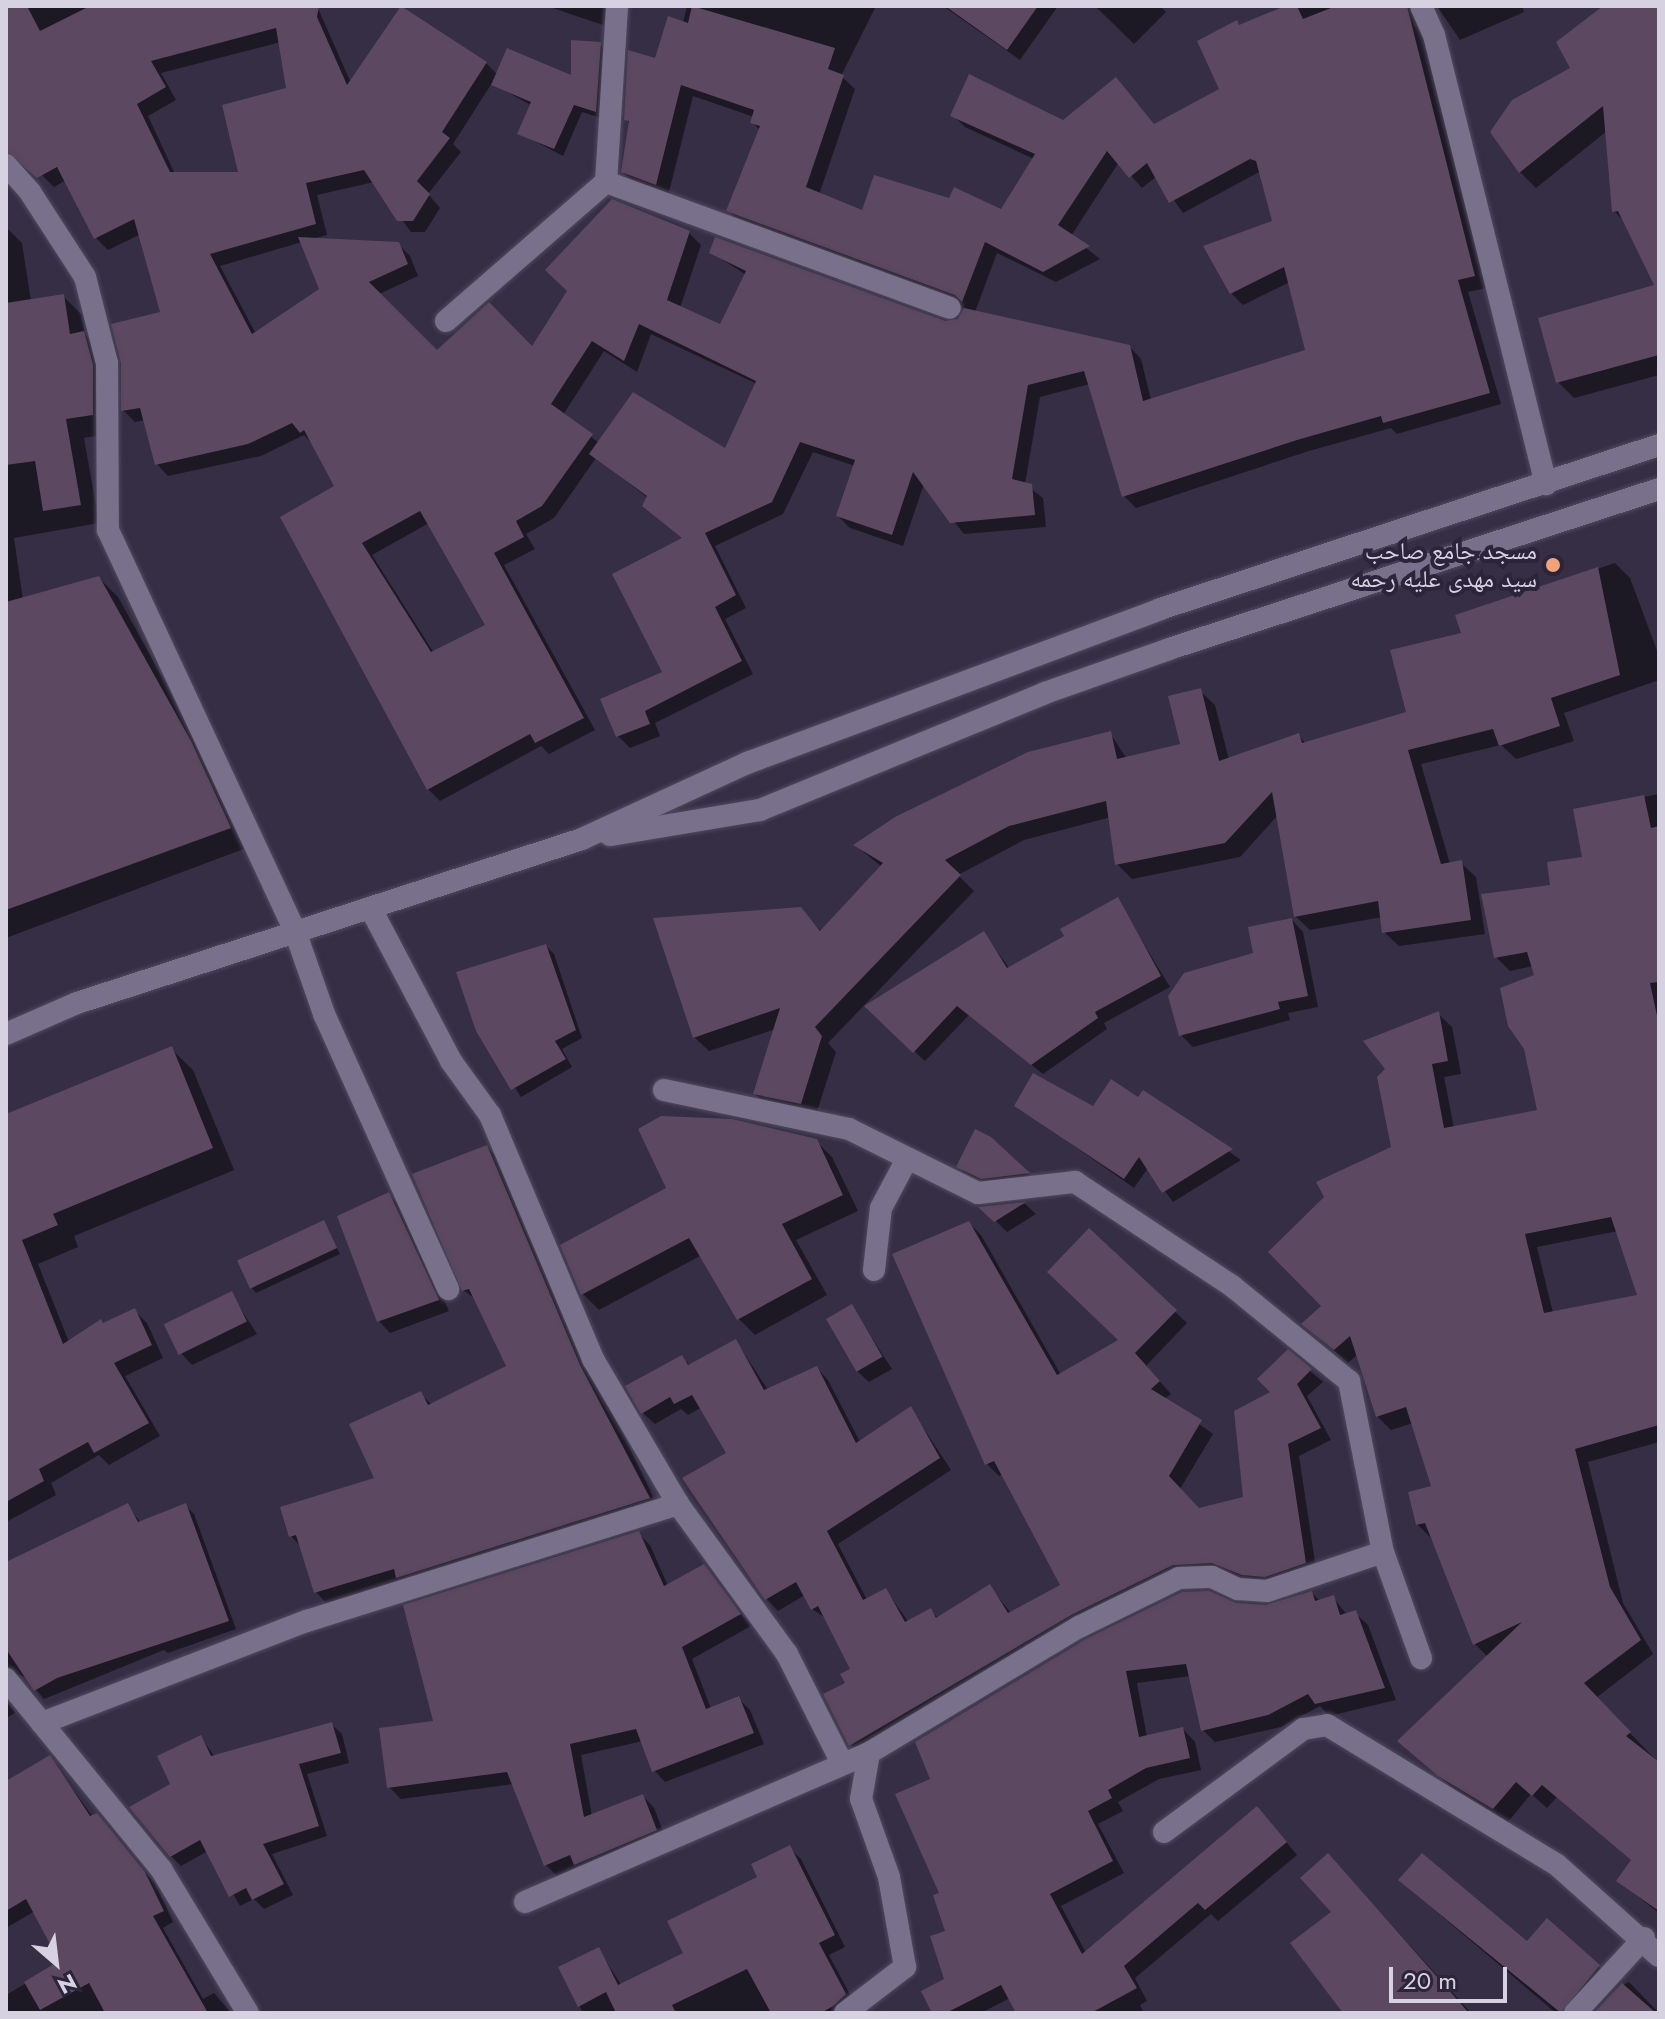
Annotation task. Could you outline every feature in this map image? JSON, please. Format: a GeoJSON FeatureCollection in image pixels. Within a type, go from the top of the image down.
{"type":"FeatureCollection","features":[{"type":"Feature","properties":{"kind":"street"},"geometry":{"type":"LineString","coordinates":[[446,321],[606,182],[617,6]]}},
{"type":"Feature","properties":{"kind":"street"},"geometry":{"type":"LineString","coordinates":[[1421,6],[1434,35],[1546,484]]}},
{"type":"Feature","properties":{"kind":"street"},"geometry":{"type":"LineString","coordinates":[[6,165],[30,192],[85,277],[107,363],[108,530],[295,931],[324,1014],[448,1289]]}},
{"type":"Feature","properties":{"kind":"street"},"geometry":{"type":"LineString","coordinates":[[606,182],[950,308]]}},
{"type":"Feature","properties":{"kind":"street"},"geometry":{"type":"LineString","coordinates":[[6,1034],[77,1003],[295,931],[372,911],[582,839],[747,763],[918,695],[1160,609],[1659,445]]}},
{"type":"Feature","properties":{"kind":"street"},"geometry":{"type":"LineString","coordinates":[[582,839],[760,810],[1114,668],[1659,489]]}},
{"type":"Feature","properties":{"kind":"street"},"geometry":{"type":"LineString","coordinates":[[372,911],[451,1061],[490,1115],[593,1359],[678,1504],[787,1654],[841,1761]]}},
{"type":"Feature","properties":{"kind":"street"},"geometry":{"type":"LineString","coordinates":[[664,1090],[849,1129],[906,1161],[978,1193],[1075,1182],[1232,1286],[1349,1381],[1383,1552],[1421,1658]]}},
{"type":"Feature","properties":{"kind":"street"},"geometry":{"type":"LineString","coordinates":[[874,1270],[881,1208],[906,1161]]}},
{"type":"Feature","properties":{"kind":"street"},"geometry":{"type":"LineString","coordinates":[[42,1723],[307,1621],[678,1504]]}},
{"type":"Feature","properties":{"kind":"street"},"geometry":{"type":"LineString","coordinates":[[525,1902],[664,1845],[841,1761],[869,1753],[1079,1627],[1179,1578],[1212,1577],[1238,1589],[1267,1591],[1383,1552]]}},
{"type":"Feature","properties":{"kind":"street"},"geometry":{"type":"LineString","coordinates":[[6,1679],[161,1869],[248,2013]]}},
{"type":"Feature","properties":{"kind":"street"},"geometry":{"type":"LineString","coordinates":[[1164,1832],[1303,1729],[1327,1725],[1556,1864],[1644,1938],[1659,1956]]}},
{"type":"Feature","properties":{"kind":"street"},"geometry":{"type":"LineString","coordinates":[[845,2013],[905,1967],[889,1877],[861,1799],[869,1753]]}},
{"type":"Feature","properties":{"kind":"street"},"geometry":{"type":"LineString","coordinates":[[1575,2013],[1644,1938]]}},
{"type":"Feature","properties":{"kind":"building"},"geometry":{"type":"Polygon","coordinates":[[[6,6],[27,6],[40,31],[90,6],[319,6],[317,17],[347,85],[401,6],[487,62],[442,132],[450,138],[417,181],[430,194],[413,221],[397,221],[364,170],[306,183],[316,224],[210,254],[252,334],[319,289],[298,237],[399,242],[408,264],[369,282],[437,350],[489,302],[532,346],[567,291],[545,270],[612,199],[690,231],[667,300],[720,324],[746,271],[709,253],[715,237],[945,321],[958,319],[964,308],[1130,345],[1143,401],[1305,350],[1284,267],[1230,294],[1203,246],[1272,221],[1256,161],[1250,159],[1169,203],[1147,163],[1129,178],[1107,151],[1058,225],[1090,246],[1043,272],[985,242],[962,302],[955,295],[726,211],[760,126],[750,123],[754,110],[681,85],[656,185],[621,172],[629,121],[624,120],[628,50],[655,58],[668,16],[688,23],[692,6],[835,48],[828,69],[844,75],[806,187],[862,210],[874,175],[949,198],[954,187],[1001,209],[1035,154],[950,116],[969,74],[1063,120],[1116,77],[1154,124],[1219,89],[1197,41],[1237,20],[1239,25],[1285,6],[1297,6],[1303,19],[1336,6],[1407,6],[1475,276],[1458,280],[1490,393],[1383,423],[1381,416],[1122,497],[1084,371],[1028,385],[1012,479],[1032,484],[1035,515],[950,523],[913,472],[892,535],[836,516],[855,460],[800,442],[772,502],[705,533],[736,595],[715,607],[742,661],[645,711],[650,724],[616,737],[600,699],[662,672],[612,574],[682,538],[642,506],[647,496],[589,454],[633,392],[725,448],[756,381],[639,324],[624,361],[592,341],[551,404],[593,434],[542,506],[516,521],[524,537],[494,553],[584,718],[535,743],[530,734],[427,790],[280,517],[334,486],[304,430],[300,433],[292,423],[248,444],[155,465],[140,408],[121,411],[121,363],[111,324],[160,312],[134,219],[94,239],[57,167],[37,178],[6,151],[6,6]],[[276,28],[151,61],[166,87],[137,104],[170,172],[238,172],[222,105],[286,88],[276,28]],[[420,511],[362,543],[431,652],[485,625],[420,511]]]}},
{"type":"Feature","properties":{"kind":"building"},"geometry":{"type":"Polygon","coordinates":[[[945,6],[1038,6],[1007,50],[945,6]]]}},
{"type":"Feature","properties":{"kind":"building"},"geometry":{"type":"Polygon","coordinates":[[[1603,6],[1659,6],[1659,355],[1556,383],[1538,318],[1654,285],[1618,211],[1612,212],[1603,106],[1519,173],[1490,132],[1512,100],[1570,68],[1556,42],[1603,6]]]}},
{"type":"Feature","properties":{"kind":"building"},"geometry":{"type":"Polygon","coordinates":[[[571,40],[601,42],[596,112],[574,105],[554,149],[517,134],[531,102],[491,85],[507,48],[571,75],[571,40]]]}},
{"type":"Feature","properties":{"kind":"building"},"geometry":{"type":"Polygon","coordinates":[[[64,294],[70,334],[84,331],[93,365],[93,415],[66,419],[81,505],[43,511],[35,461],[6,465],[6,303],[64,294]]]}},
{"type":"Feature","properties":{"kind":"building"},"geometry":{"type":"Polygon","coordinates":[[[1598,567],[1620,675],[1551,698],[1560,726],[1499,746],[1493,729],[1408,750],[1441,864],[1462,860],[1471,920],[1382,933],[1378,901],[1294,917],[1272,792],[1225,843],[1115,865],[1106,801],[1009,826],[945,860],[961,875],[815,1027],[822,1036],[801,1104],[753,1094],[780,1008],[693,1038],[653,918],[801,907],[820,931],[883,863],[853,845],[895,817],[1028,752],[1111,731],[1117,759],[1180,744],[1168,696],[1201,688],[1219,761],[1299,733],[1302,743],[1406,712],[1390,650],[1461,633],[1455,615],[1598,567]]]}},
{"type":"Feature","properties":{"kind":"building"},"geometry":{"type":"Polygon","coordinates":[[[99,576],[191,741],[231,828],[6,910],[6,602],[99,576]]]}},
{"type":"Feature","properties":{"kind":"building"},"geometry":{"type":"Polygon","coordinates":[[[1644,795],[1651,828],[1659,826],[1659,982],[1650,983],[1659,1025],[1659,1425],[1575,1449],[1610,1587],[1641,1640],[1584,1683],[1631,1732],[1626,1736],[1659,1762],[1659,1911],[1616,1881],[1631,1860],[1542,1785],[1532,1796],[1516,1782],[1493,1809],[1438,1776],[1397,1741],[1522,1622],[1473,1645],[1425,1523],[1416,1525],[1408,1492],[1431,1486],[1406,1407],[1376,1417],[1350,1336],[1334,1350],[1301,1324],[1321,1306],[1268,1252],[1324,1197],[1316,1182],[1391,1147],[1377,1077],[1385,1069],[1363,1041],[1439,1011],[1448,1061],[1432,1064],[1444,1128],[1537,1110],[1524,1049],[1508,1026],[1500,988],[1534,975],[1527,952],[1494,958],[1481,894],[1550,885],[1547,862],[1582,857],[1573,809],[1644,795]],[[1611,1217],[1525,1234],[1544,1313],[1637,1295],[1611,1217]]]}},
{"type":"Feature","properties":{"kind":"building"},"geometry":{"type":"Polygon","coordinates":[[[1118,897],[1161,976],[1095,1012],[1098,1018],[1031,1065],[957,1006],[913,1053],[864,1006],[984,931],[1007,968],[1064,936],[1060,929],[1118,897]]]}},
{"type":"Feature","properties":{"kind":"building"},"geometry":{"type":"Polygon","coordinates":[[[1292,918],[1308,996],[1278,1002],[1280,1009],[1179,1036],[1168,996],[1184,973],[1253,953],[1248,927],[1292,918]]]}},
{"type":"Feature","properties":{"kind":"building"},"geometry":{"type":"Polygon","coordinates":[[[546,944],[576,1030],[555,1041],[566,1059],[511,1090],[476,1031],[456,972],[546,944]]]}},
{"type":"Feature","properties":{"kind":"building"},"geometry":{"type":"Polygon","coordinates":[[[172,1046],[213,1148],[53,1214],[58,1225],[22,1240],[63,1344],[101,1319],[103,1323],[135,1308],[152,1345],[114,1363],[149,1423],[94,1453],[88,1442],[39,1469],[44,1481],[6,1502],[6,1114],[172,1046]]]}},
{"type":"Feature","properties":{"kind":"building"},"geometry":{"type":"Polygon","coordinates":[[[1033,1073],[1093,1106],[1111,1079],[1138,1097],[1143,1090],[1233,1149],[1162,1193],[1139,1157],[1124,1179],[1014,1106],[1033,1073]]]}},
{"type":"Feature","properties":{"kind":"building"},"geometry":{"type":"Polygon","coordinates":[[[661,1116],[732,1119],[817,1139],[843,1195],[782,1224],[812,1279],[737,1320],[689,1238],[581,1295],[560,1245],[666,1188],[638,1129],[661,1116]]]}},
{"type":"Feature","properties":{"kind":"building"},"geometry":{"type":"Polygon","coordinates":[[[975,1129],[991,1137],[1030,1173],[981,1179],[956,1167],[975,1129]]]}},
{"type":"Feature","properties":{"kind":"building"},"geometry":{"type":"Polygon","coordinates":[[[487,1145],[580,1365],[650,1498],[396,1578],[394,1569],[314,1593],[296,1535],[289,1537],[280,1507],[374,1478],[349,1424],[421,1391],[428,1405],[506,1366],[469,1289],[462,1291],[412,1174],[487,1145]]]}},
{"type":"Feature","properties":{"kind":"building"},"geometry":{"type":"Polygon","coordinates":[[[389,1192],[439,1300],[377,1322],[337,1216],[389,1192]]]}},
{"type":"Feature","properties":{"kind":"building"},"geometry":{"type":"Polygon","coordinates":[[[1026,1202],[994,1222],[978,1207],[980,1207],[1026,1202]]]}},
{"type":"Feature","properties":{"kind":"building"},"geometry":{"type":"Polygon","coordinates":[[[324,1220],[337,1248],[250,1289],[237,1261],[324,1220]]]}},
{"type":"Feature","properties":{"kind":"building"},"geometry":{"type":"Polygon","coordinates":[[[969,1221],[1057,1375],[1118,1340],[1047,1272],[1089,1228],[1177,1310],[1135,1353],[1160,1381],[1151,1389],[1202,1420],[1169,1476],[1199,1508],[1243,1497],[1234,1411],[1270,1392],[1257,1379],[1288,1349],[1312,1369],[1297,1384],[1321,1428],[1288,1444],[1306,1563],[1265,1577],[1242,1575],[1212,1563],[1173,1565],[1073,1614],[849,1746],[823,1694],[845,1683],[840,1674],[850,1669],[818,1606],[811,1610],[796,1582],[765,1600],[682,1478],[726,1453],[692,1395],[674,1404],[670,1397],[641,1414],[625,1386],[682,1355],[688,1365],[736,1339],[764,1390],[817,1366],[856,1443],[911,1406],[940,1458],[827,1531],[863,1600],[886,1588],[905,1622],[931,1608],[936,1618],[990,1584],[1008,1613],[1060,1585],[994,1461],[985,1465],[892,1254],[969,1221]]]}},
{"type":"Feature","properties":{"kind":"building"},"geometry":{"type":"Polygon","coordinates":[[[232,1291],[247,1322],[179,1355],[164,1324],[232,1291]]]}},
{"type":"Feature","properties":{"kind":"building"},"geometry":{"type":"Polygon","coordinates":[[[852,1304],[883,1357],[857,1372],[826,1319],[852,1304]]]}},
{"type":"Feature","properties":{"kind":"building"},"geometry":{"type":"Polygon","coordinates":[[[128,1503],[138,1522],[186,1503],[229,1621],[57,1678],[34,1691],[6,1649],[6,1562],[128,1503]]]}},
{"type":"Feature","properties":{"kind":"building"},"geometry":{"type":"Polygon","coordinates":[[[639,1531],[664,1586],[704,1564],[741,1614],[682,1647],[706,1709],[739,1696],[754,1733],[652,1772],[636,1729],[570,1744],[584,1817],[643,1794],[657,1830],[574,1865],[570,1855],[544,1866],[507,1772],[387,1788],[379,1728],[433,1721],[403,1605],[639,1531]]]}},
{"type":"Feature","properties":{"kind":"building"},"geometry":{"type":"Polygon","coordinates":[[[1209,1591],[1236,1603],[1266,1605],[1312,1591],[1315,1601],[1334,1595],[1340,1615],[1356,1610],[1385,1688],[1315,1704],[1308,1694],[1268,1715],[1201,1731],[1186,1664],[1126,1671],[1139,1737],[1183,1727],[1190,1758],[1146,1768],[1108,1790],[1112,1798],[1088,1811],[1113,1861],[1050,1894],[1082,1954],[1257,1806],[1287,1842],[1205,1910],[1198,1903],[1124,1966],[1137,1988],[1091,2013],[1016,2013],[1001,1985],[946,2013],[932,2013],[921,1991],[944,1979],[930,1936],[945,1931],[933,1895],[939,1893],[895,1794],[930,1779],[915,1742],[1086,1639],[1182,1592],[1209,1591]]]}},
{"type":"Feature","properties":{"kind":"building"},"geometry":{"type":"Polygon","coordinates":[[[332,1722],[341,1753],[299,1764],[319,1826],[263,1844],[284,1884],[252,1900],[246,1888],[229,1897],[200,1840],[170,1857],[129,1807],[170,1784],[157,1756],[201,1735],[211,1756],[332,1722]]]}},
{"type":"Feature","properties":{"kind":"building"},"geometry":{"type":"Polygon","coordinates":[[[50,1755],[90,1816],[97,1813],[145,1872],[164,1911],[153,1916],[208,2013],[105,2013],[89,1983],[40,2010],[24,1982],[59,1961],[26,1899],[6,1911],[6,1781],[50,1755]]]}},
{"type":"Feature","properties":{"kind":"building"},"geometry":{"type":"Polygon","coordinates":[[[790,1845],[835,1935],[819,1943],[846,1994],[833,2006],[821,2013],[771,2013],[747,1969],[672,2005],[676,2013],[616,2013],[606,1992],[578,2007],[558,1967],[599,1947],[618,1985],[683,1953],[667,1921],[757,1877],[751,1864],[790,1845]]]}},
{"type":"Feature","properties":{"kind":"building"},"geometry":{"type":"Polygon","coordinates":[[[1328,1853],[1469,2013],[1343,2013],[1290,1943],[1331,1912],[1300,1878],[1328,1853]]]}},
{"type":"Feature","properties":{"kind":"building"},"geometry":{"type":"Polygon","coordinates":[[[1422,1853],[1527,1941],[1547,1918],[1600,1965],[1561,2013],[1398,1880],[1422,1853]]]}},
{"type":"Feature","properties":{"kind":"building"},"geometry":{"type":"Polygon","coordinates":[[[1622,1983],[1656,2013],[1594,2013],[1622,1983]]]}},
{"type":"Feature","properties":{"kind":"place","name":"مسجد جامع صاحب سید مهدی علیه رحمه"},"geometry":{"type":"Point","coordinates":[1553,565]}}]}
